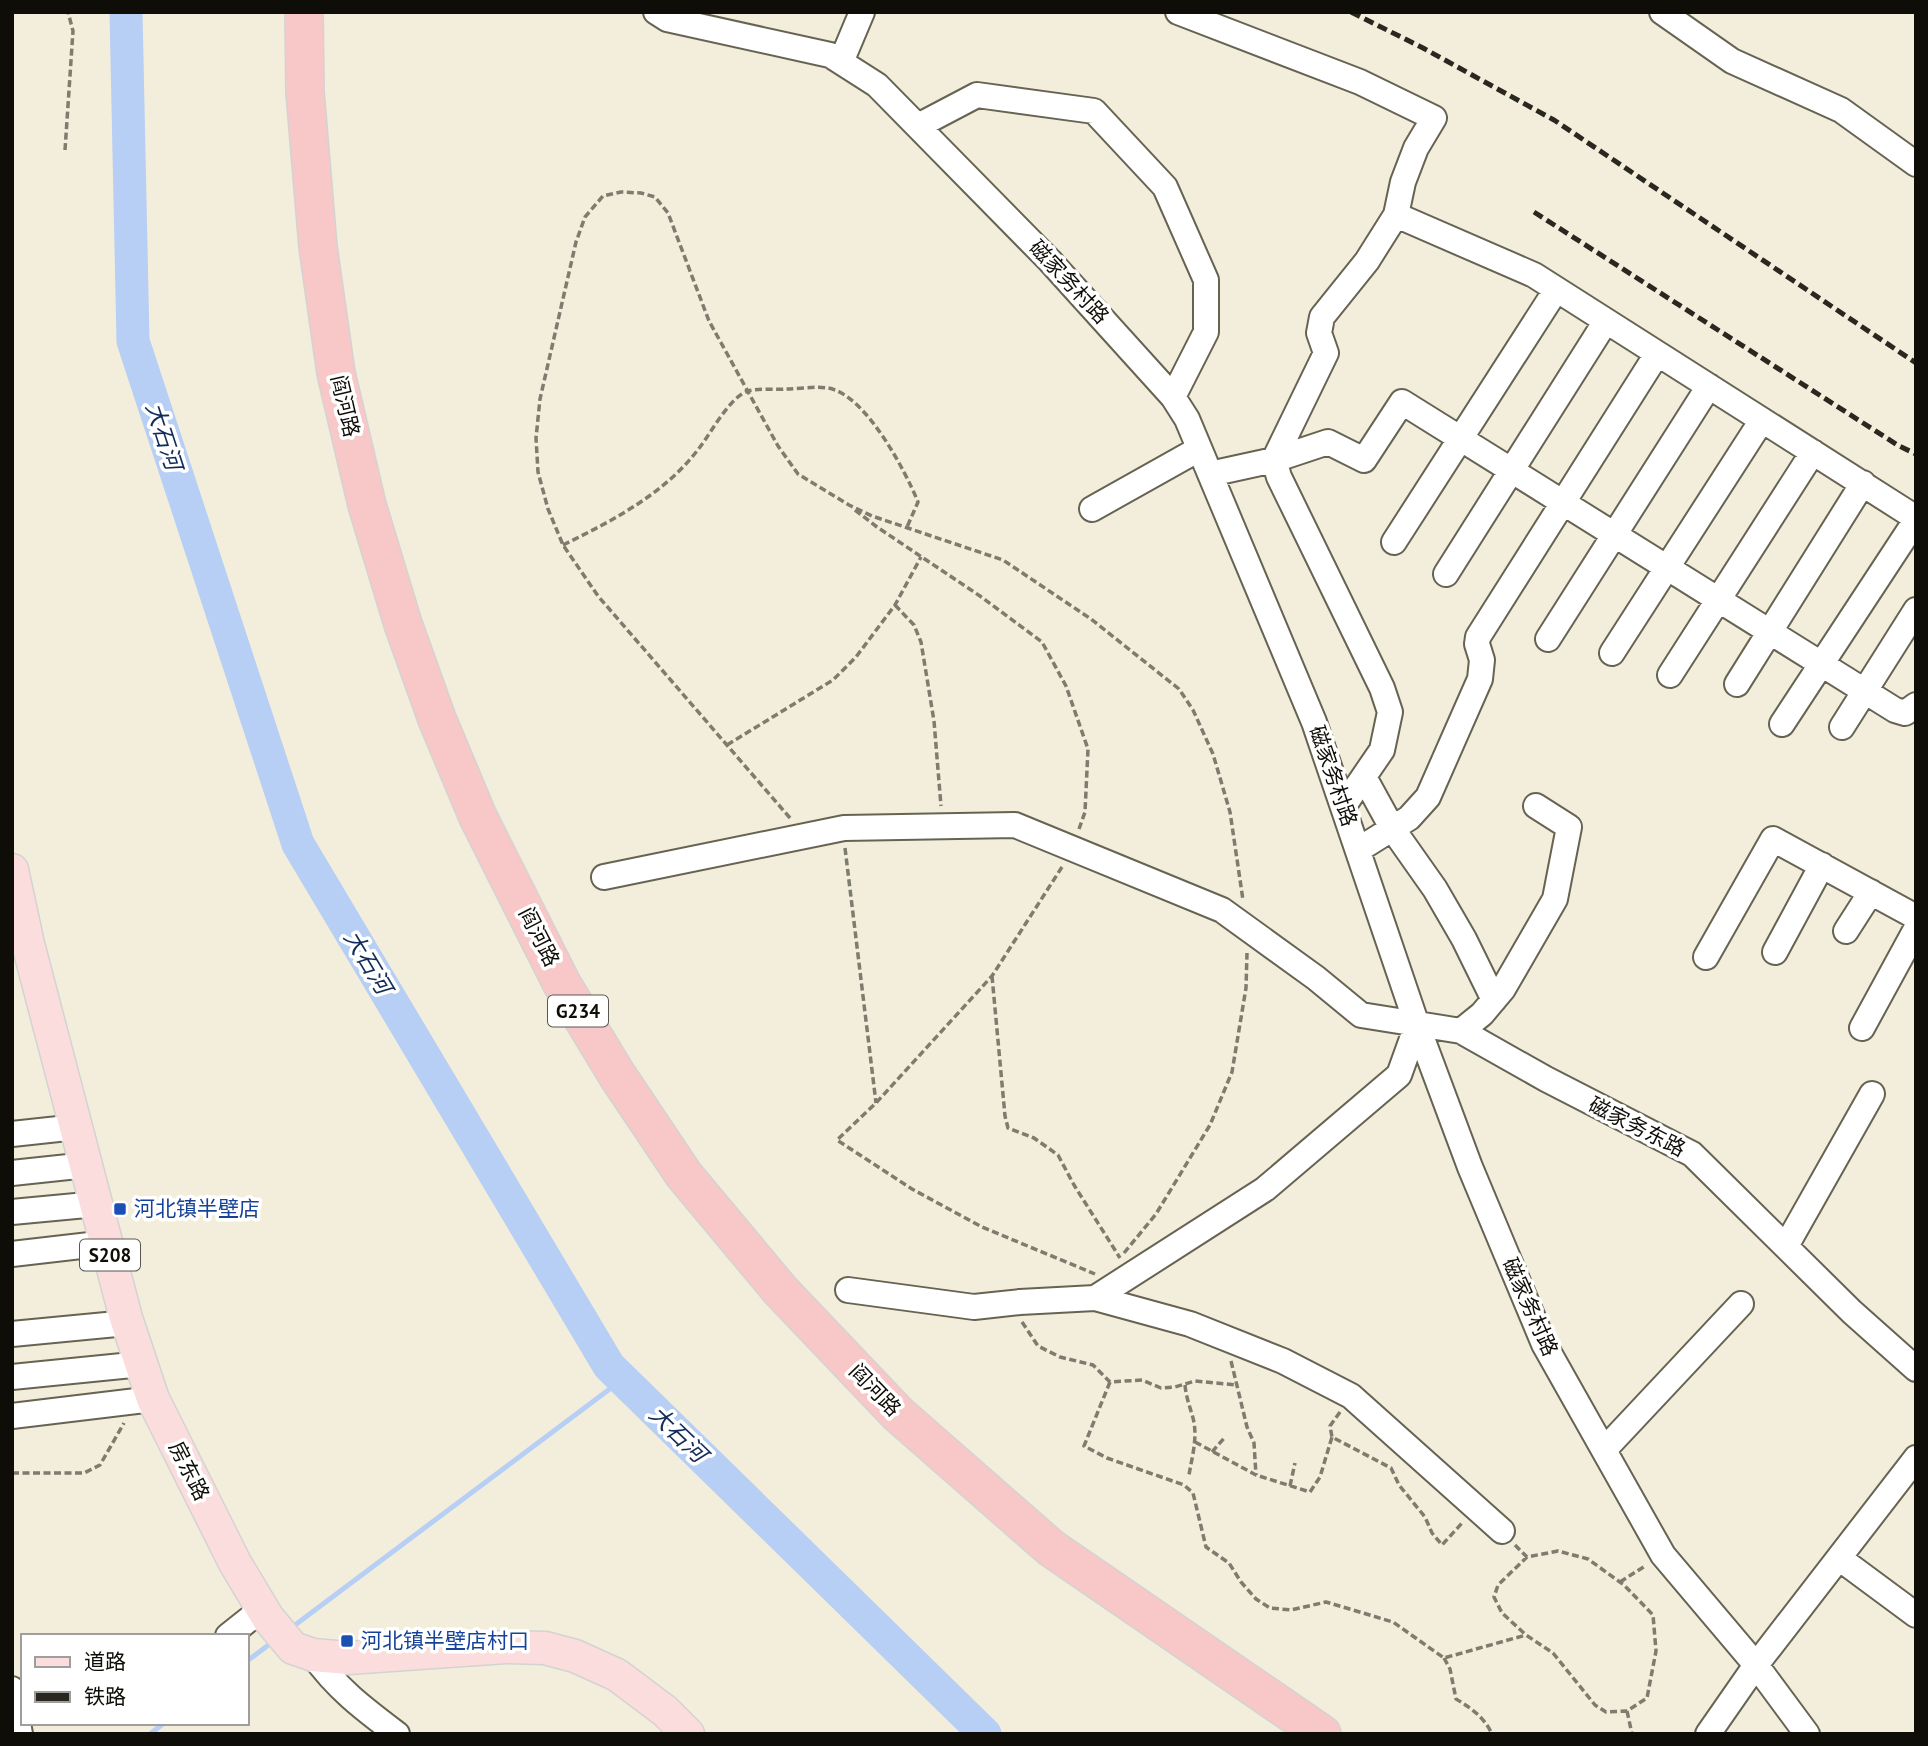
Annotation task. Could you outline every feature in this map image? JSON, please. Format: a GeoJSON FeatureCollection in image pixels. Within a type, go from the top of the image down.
{"type":"FeatureCollection","features":[{"type":"Feature","properties":{"kind":"highway","name":"阎河路"},"geometry":{"type":"LineString","coordinates":[[304,12],[305,92],[318,247],[337,373],[367,505],[403,624],[437,719],[478,817],[562,984],[617,1075],[684,1175],[780,1290],[898,1414],[1051,1548],[1322,1734]]}},
{"type":"Feature","properties":{"kind":"main road","name":"房东路"},"geometry":{"type":"LineString","coordinates":[[12,870],[28,944],[127,1322],[142,1364],[144,1401],[265,1614],[303,1651]]}},
{"type":"Feature","properties":{"kind":"main road"},"geometry":{"type":"LineString","coordinates":[[303,1651],[348,1658],[506,1647],[545,1648],[575,1656],[617,1675],[665,1711],[688,1734]]}},
{"type":"Feature","properties":{"kind":"street","name":"磁家务村路"},"geometry":{"type":"LineString","coordinates":[[656,12],[667,19],[830,55],[877,85],[1050,261],[1173,397],[1187,419],[1314,722],[1417,1025],[1470,1167],[1544,1344],[1663,1555],[1756,1665],[1807,1734]]}},
{"type":"Feature","properties":{"kind":"street"},"geometry":{"type":"LineString","coordinates":[[841,62],[862,12]]}},
{"type":"Feature","properties":{"kind":"street"},"geometry":{"type":"LineString","coordinates":[[1178,12],[1360,82],[1434,118],[1416,148],[1403,182],[1396,215],[1367,261],[1322,317],[1319,333],[1326,353],[1274,460],[1279,477],[1382,688],[1390,712],[1382,750],[1343,807]]}},
{"type":"Feature","properties":{"kind":"street"},"geometry":{"type":"LineString","coordinates":[[1662,12],[1732,61],[1841,110],[1916,164]]}},
{"type":"Feature","properties":{"kind":"street"},"geometry":{"type":"LineString","coordinates":[[918,126],[977,94],[1094,111],[1165,187],[1206,280],[1206,332],[1173,397]]}},
{"type":"Feature","properties":{"kind":"street"},"geometry":{"type":"LineString","coordinates":[[1396,215],[1534,275],[1916,519],[1782,724]]}},
{"type":"Feature","properties":{"kind":"street"},"geometry":{"type":"LineString","coordinates":[[1394,542],[1556,289]]}},
{"type":"Feature","properties":{"kind":"street"},"geometry":{"type":"LineString","coordinates":[[1446,574],[1606,321]]}},
{"type":"Feature","properties":{"kind":"street"},"geometry":{"type":"LineString","coordinates":[[1358,850],[1409,818],[1428,797],[1480,679],[1482,660],[1478,637],[1657,354]]}},
{"type":"Feature","properties":{"kind":"street"},"geometry":{"type":"LineString","coordinates":[[1548,639],[1709,386]]}},
{"type":"Feature","properties":{"kind":"street"},"geometry":{"type":"LineString","coordinates":[[1210,474],[1274,460],[1328,442],[1364,460],[1402,402],[1895,710],[1905,713],[1916,705]]}},
{"type":"Feature","properties":{"kind":"street"},"geometry":{"type":"LineString","coordinates":[[1612,653],[1762,420]]}},
{"type":"Feature","properties":{"kind":"street"},"geometry":{"type":"LineString","coordinates":[[1092,509],[1199,449]]}},
{"type":"Feature","properties":{"kind":"street"},"geometry":{"type":"LineString","coordinates":[[1670,676],[1813,452]]}},
{"type":"Feature","properties":{"kind":"street"},"geometry":{"type":"LineString","coordinates":[[1737,684],[1863,483]]}},
{"type":"Feature","properties":{"kind":"street"},"geometry":{"type":"LineString","coordinates":[[1842,727],[1916,610]]}},
{"type":"Feature","properties":{"kind":"street"},"geometry":{"type":"LineString","coordinates":[[1364,777],[1392,828],[1435,889],[1464,939],[1494,1000]]}},
{"type":"Feature","properties":{"kind":"street"},"geometry":{"type":"LineString","coordinates":[[1461,1031],[1482,1014],[1503,989],[1555,899],[1569,827],[1536,806]]}},
{"type":"Feature","properties":{"kind":"street","name":"磁家务东路"},"geometry":{"type":"LineString","coordinates":[[604,877],[844,828],[1015,825],[1222,910],[1317,978],[1361,1015],[1461,1031],[1546,1079],[1692,1154],[1853,1312],[1916,1369]]}},
{"type":"Feature","properties":{"kind":"street"},"geometry":{"type":"LineString","coordinates":[[1706,957],[1773,839],[1916,917]]}},
{"type":"Feature","properties":{"kind":"street"},"geometry":{"type":"LineString","coordinates":[[1775,952],[1822,866]]}},
{"type":"Feature","properties":{"kind":"street"},"geometry":{"type":"LineString","coordinates":[[1846,931],[1871,892]]}},
{"type":"Feature","properties":{"kind":"street"},"geometry":{"type":"LineString","coordinates":[[1862,1028],[1916,929]]}},
{"type":"Feature","properties":{"kind":"street"},"geometry":{"type":"LineString","coordinates":[[1095,1298],[1265,1189],[1399,1075],[1417,1025]]}},
{"type":"Feature","properties":{"kind":"street"},"geometry":{"type":"LineString","coordinates":[[1786,1247],[1872,1094]]}},
{"type":"Feature","properties":{"kind":"street"},"geometry":{"type":"LineString","coordinates":[[12,1133],[77,1127]]}},
{"type":"Feature","properties":{"kind":"street"},"geometry":{"type":"LineString","coordinates":[[12,1173],[87,1165]]}},
{"type":"Feature","properties":{"kind":"street"},"geometry":{"type":"LineString","coordinates":[[12,1212],[97,1204]]}},
{"type":"Feature","properties":{"kind":"street"},"geometry":{"type":"LineString","coordinates":[[12,1254],[107,1243]]}},
{"type":"Feature","properties":{"kind":"street"},"geometry":{"type":"LineString","coordinates":[[848,1290],[974,1307],[1095,1298],[1190,1324],[1283,1361],[1351,1396],[1502,1531]]}},
{"type":"Feature","properties":{"kind":"street"},"geometry":{"type":"LineString","coordinates":[[1604,1450],[1741,1304]]}},
{"type":"Feature","properties":{"kind":"street"},"geometry":{"type":"LineString","coordinates":[[12,1334],[127,1322]]}},
{"type":"Feature","properties":{"kind":"street"},"geometry":{"type":"LineString","coordinates":[[12,1377],[142,1364]]}},
{"type":"Feature","properties":{"kind":"street"},"geometry":{"type":"LineString","coordinates":[[12,1416],[144,1401]]}},
{"type":"Feature","properties":{"kind":"street"},"geometry":{"type":"LineString","coordinates":[[1708,1734],[1756,1665],[1916,1458]]}},
{"type":"Feature","properties":{"kind":"street"},"geometry":{"type":"LineString","coordinates":[[1839,1558],[1916,1615]]}},
{"type":"Feature","properties":{"kind":"street"},"geometry":{"type":"LineString","coordinates":[[231,1634],[265,1614]]}},
{"type":"Feature","properties":{"kind":"street"},"geometry":{"type":"LineString","coordinates":[[303,1651],[349,1698],[397,1734]]}},
{"type":"Feature","properties":{"kind":"street"},"geometry":{"type":"LineString","coordinates":[[12,1689],[20,1734]]}},
{"type":"Feature","properties":{"kind":"path"},"geometry":{"type":"LineString","coordinates":[[65,150],[73,31],[68,12]]}},
{"type":"Feature","properties":{"kind":"path"},"geometry":{"type":"LineString","coordinates":[[806,836],[598,596],[563,545],[548,509],[541,485],[536,438],[540,399],[576,242],[585,216],[603,196],[621,192],[640,193],[655,197],[668,213],[709,321],[778,446],[798,474],[872,516],[1003,559],[1091,619],[1179,689],[1193,710],[1213,754],[1230,813],[1247,928],[1246,988],[1232,1072],[1210,1125],[1156,1214],[1120,1258],[1058,1156],[1034,1138],[1008,1128],[992,976]]}},
{"type":"Feature","properties":{"kind":"path"},"geometry":{"type":"LineString","coordinates":[[563,545],[619,517],[671,480],[700,448],[723,412],[747,391],[829,388],[844,394],[865,413],[907,474],[918,502],[907,528]]}},
{"type":"Feature","properties":{"kind":"path"},"geometry":{"type":"LineString","coordinates":[[849,505],[1042,642],[1066,687],[1088,749],[1085,811],[1073,848],[992,976],[876,1103],[837,1139],[912,1189],[982,1227],[1104,1278],[1095,1298]]}},
{"type":"Feature","properties":{"kind":"path"},"geometry":{"type":"LineString","coordinates":[[727,745],[833,680],[856,657],[895,605],[921,557]]}},
{"type":"Feature","properties":{"kind":"path"},"geometry":{"type":"LineString","coordinates":[[895,605],[914,625],[921,642],[934,721],[942,826]]}},
{"type":"Feature","properties":{"kind":"path"},"geometry":{"type":"LineString","coordinates":[[844,828],[845,863],[876,1103]]}},
{"type":"Feature","properties":{"kind":"path"},"geometry":{"type":"LineString","coordinates":[[1009,1303],[1038,1346],[1060,1357],[1093,1365],[1110,1382],[1142,1380],[1161,1388],[1195,1381],[1236,1385]]}},
{"type":"Feature","properties":{"kind":"path"},"geometry":{"type":"LineString","coordinates":[[1227,1339],[1236,1385],[1254,1443],[1256,1475]]}},
{"type":"Feature","properties":{"kind":"path"},"geometry":{"type":"LineString","coordinates":[[1110,1382],[1084,1446],[1107,1458],[1184,1485],[1193,1493],[1206,1548],[1229,1563],[1256,1599],[1270,1608],[1291,1610],[1326,1602],[1393,1622],[1444,1658],[1450,1669],[1456,1699],[1474,1710],[1488,1725],[1492,1734]]}},
{"type":"Feature","properties":{"kind":"path"},"geometry":{"type":"LineString","coordinates":[[1185,1384],[1187,1404],[1194,1419],[1195,1442],[1189,1475]]}},
{"type":"Feature","properties":{"kind":"path"},"geometry":{"type":"LineString","coordinates":[[1195,1442],[1256,1475],[1310,1492],[1320,1477],[1332,1437],[1330,1426],[1351,1396]]}},
{"type":"Feature","properties":{"kind":"path"},"geometry":{"type":"LineString","coordinates":[[12,1473],[84,1473],[100,1465],[144,1401]]}},
{"type":"Feature","properties":{"kind":"path"},"geometry":{"type":"LineString","coordinates":[[1212,1452],[1225,1437]]}},
{"type":"Feature","properties":{"kind":"path"},"geometry":{"type":"LineString","coordinates":[[1332,1437],[1391,1468],[1399,1485],[1426,1517],[1432,1533],[1442,1545],[1476,1507]]}},
{"type":"Feature","properties":{"kind":"path"},"geometry":{"type":"LineString","coordinates":[[1290,1486],[1296,1463]]}},
{"type":"Feature","properties":{"kind":"path"},"geometry":{"type":"LineString","coordinates":[[1502,1531],[1527,1557]]}},
{"type":"Feature","properties":{"kind":"path"},"geometry":{"type":"LineString","coordinates":[[1558,1551],[1588,1559],[1620,1582],[1653,1615],[1656,1651],[1647,1698],[1627,1712],[1606,1712],[1595,1705],[1553,1653],[1526,1635],[1502,1613],[1494,1597],[1498,1585],[1527,1557],[1558,1551]]}},
{"type":"Feature","properties":{"kind":"path"},"geometry":{"type":"LineString","coordinates":[[1620,1582],[1663,1555]]}},
{"type":"Feature","properties":{"kind":"path"},"geometry":{"type":"LineString","coordinates":[[1444,1658],[1526,1635]]}},
{"type":"Feature","properties":{"kind":"path"},"geometry":{"type":"LineString","coordinates":[[1627,1712],[1632,1734]]}},
{"type":"Feature","properties":{"kind":"waterway","name":"大石河"},"geometry":{"type":"LineString","coordinates":[[126,12],[133,341],[298,844],[609,1366],[985,1734]]}},
{"type":"Feature","properties":{"kind":"waterway"},"geometry":{"type":"LineString","coordinates":[[291,1628],[623,1379]]}},
{"type":"Feature","properties":{"kind":"waterway"},"geometry":{"type":"LineString","coordinates":[[248,1660],[275,1640]]}},
{"type":"Feature","properties":{"kind":"waterway"},"geometry":{"type":"LineString","coordinates":[[150,1734],[161,1725]]}},
{"type":"Feature","properties":{"kind":"railway"},"geometry":{"type":"LineString","coordinates":[[1351,12],[1554,120],[1916,363]]}},
{"type":"Feature","properties":{"kind":"railway"},"geometry":{"type":"LineString","coordinates":[[1534,212],[1899,446],[1916,454]]}},
{"type":"Feature","properties":{"kind":"place","name":"河北镇半壁店"},"geometry":{"type":"Point","coordinates":[120,1209]}},
{"type":"Feature","properties":{"kind":"place","name":"河北镇半壁店村口"},"geometry":{"type":"Point","coordinates":[347,1641]}}]}
